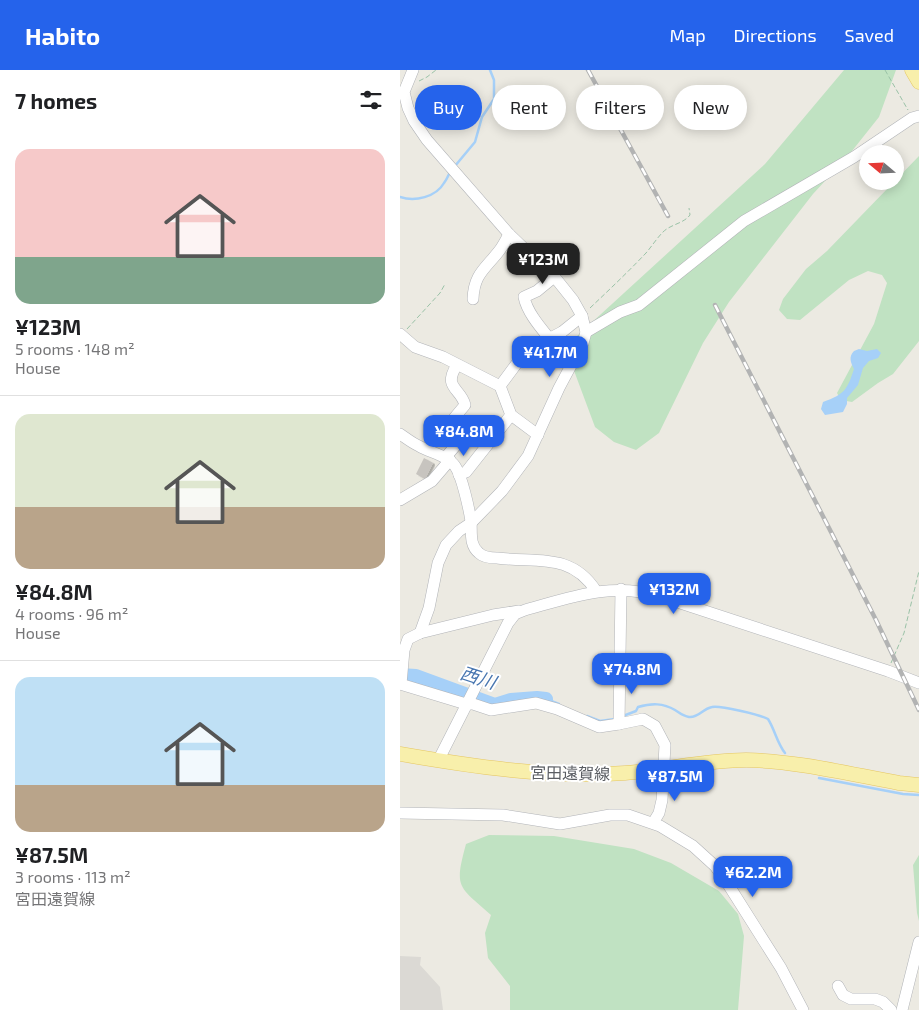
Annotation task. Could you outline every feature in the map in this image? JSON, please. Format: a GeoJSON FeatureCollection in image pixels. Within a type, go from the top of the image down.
{"type":"FeatureCollection","features":[{"type":"Feature","properties":{"kind":"main road"},"geometry":{"type":"LineString","coordinates":[[912,70],[919,82]]}},
{"type":"Feature","properties":{"kind":"main road","name":"宮田遠賀線"},"geometry":{"type":"LineString","coordinates":[[400,754],[438,761],[557,774],[618,773],[664,769],[718,761],[746,760],[773,762],[919,785]]}},
{"type":"Feature","properties":{"kind":"street"},"geometry":{"type":"LineString","coordinates":[[413,70],[404,90],[408,108],[414,121],[427,140],[509,234],[554,277],[573,300],[582,316],[586,332],[522,466],[502,491],[471,523],[459,531],[446,545],[438,564],[429,608],[420,633]]}},
{"type":"Feature","properties":{"kind":"street"},"geometry":{"type":"LineString","coordinates":[[586,332],[620,312],[639,305],[744,221],[854,156],[915,117]]}},
{"type":"Feature","properties":{"kind":"street"},"geometry":{"type":"LineString","coordinates":[[473,299],[474,285],[478,275],[501,250],[509,234]]}},
{"type":"Feature","properties":{"kind":"street"},"geometry":{"type":"LineString","coordinates":[[549,338],[532,314],[524,297],[538,291],[554,277]]}},
{"type":"Feature","properties":{"kind":"street"},"geometry":{"type":"LineString","coordinates":[[500,386],[523,355],[562,332],[582,316]]}},
{"type":"Feature","properties":{"kind":"street"},"geometry":{"type":"LineString","coordinates":[[400,334],[415,347],[443,357],[500,386],[511,415],[538,435]]}},
{"type":"Feature","properties":{"kind":"street"},"geometry":{"type":"LineString","coordinates":[[400,500],[432,481],[448,459],[459,438],[450,423],[465,405],[465,402],[453,388],[452,382],[457,365]]}},
{"type":"Feature","properties":{"kind":"street"},"geometry":{"type":"LineString","coordinates":[[459,475],[466,472],[511,415]]}},
{"type":"Feature","properties":{"kind":"street"},"geometry":{"type":"LineString","coordinates":[[400,434],[418,446],[448,459],[456,468],[471,523],[472,542],[479,554],[489,558],[557,562],[569,566],[583,575],[596,591]]}},
{"type":"Feature","properties":{"kind":"street"},"geometry":{"type":"LineString","coordinates":[[619,724],[621,589]]}},
{"type":"Feature","properties":{"kind":"street"},"geometry":{"type":"LineString","coordinates":[[438,761],[508,623],[515,614],[596,591],[621,589],[645,592],[888,670],[919,683]]}},
{"type":"Feature","properties":{"kind":"street"},"geometry":{"type":"LineString","coordinates":[[526,610],[493,615],[420,633],[408,639],[404,650],[400,684],[491,710],[536,703],[557,709],[599,726],[643,719],[655,726],[665,746],[659,813],[653,823]]}},
{"type":"Feature","properties":{"kind":"street"},"geometry":{"type":"LineString","coordinates":[[400,813],[503,816],[560,824],[610,815],[628,815],[653,823],[693,846],[715,866],[781,968],[803,1010]]}},
{"type":"Feature","properties":{"kind":"street"},"geometry":{"type":"LineString","coordinates":[[902,1010],[919,942]]}},
{"type":"Feature","properties":{"kind":"street"},"geometry":{"type":"LineString","coordinates":[[838,986],[844,995],[851,999],[875,999],[883,1002],[891,1010]]}},
{"type":"Feature","properties":{"kind":"path"},"geometry":{"type":"LineString","coordinates":[[404,90],[436,70]]}},
{"type":"Feature","properties":{"kind":"path"},"geometry":{"type":"LineString","coordinates":[[885,70],[915,117]]}},
{"type":"Feature","properties":{"kind":"path"},"geometry":{"type":"LineString","coordinates":[[582,316],[640,259],[665,230],[686,219],[690,215],[690,208]]}},
{"type":"Feature","properties":{"kind":"path"},"geometry":{"type":"LineString","coordinates":[[400,334],[416,321],[440,293],[445,284]]}},
{"type":"Feature","properties":{"kind":"path"},"geometry":{"type":"LineString","coordinates":[[888,670],[904,633],[919,571]]}},
{"type":"Feature","properties":{"kind":"shaded area"},"geometry":{"type":"Polygon","coordinates":[[[400,956],[421,957],[420,965],[440,987],[443,1010],[400,1010],[400,956]]]}},
{"type":"Feature","properties":{"kind":"green space"},"geometry":{"type":"Polygon","coordinates":[[[844,70],[896,70],[879,117],[848,156],[813,194],[729,302],[703,343],[659,433],[636,450],[614,442],[595,427],[573,368],[573,347],[577,336],[765,164],[844,70]]]}},
{"type":"Feature","properties":{"kind":"green space"},"geometry":{"type":"Polygon","coordinates":[[[919,156],[919,341],[893,374],[852,402],[841,400],[837,393],[874,324],[887,283],[882,275],[868,271],[849,280],[800,320],[787,319],[779,310],[783,299],[806,269],[827,251],[886,190],[904,190],[904,171],[919,156]]]}},
{"type":"Feature","properties":{"kind":"green space"},"geometry":{"type":"Polygon","coordinates":[[[489,835],[554,836],[634,849],[671,863],[719,891],[738,914],[744,936],[738,1010],[510,1010],[510,986],[488,958],[485,933],[491,915],[465,891],[460,878],[462,858],[466,844],[489,835]]]}},
{"type":"Feature","properties":{"kind":"green space"},"geometry":{"type":"Polygon","coordinates":[[[919,855],[919,921],[913,865],[919,855]]]}},
{"type":"Feature","properties":{"kind":"water"},"geometry":{"type":"Polygon","coordinates":[[[859,349],[867,351],[877,349],[881,353],[878,358],[869,361],[863,368],[858,385],[847,398],[847,404],[843,412],[825,415],[821,409],[823,402],[841,394],[847,387],[854,369],[851,356],[854,351],[859,349]]]}},
{"type":"Feature","properties":{"kind":"building"},"geometry":{"type":"Polygon","coordinates":[[[424,458],[433,463],[425,479],[416,474],[424,458]]]}},
{"type":"Feature","properties":{"kind":"waterway"},"geometry":{"type":"LineString","coordinates":[[455,166],[475,142],[482,117],[494,99],[494,80],[490,70]]}},
{"type":"Feature","properties":{"kind":"waterway"},"geometry":{"type":"LineString","coordinates":[[400,197],[412,199],[431,195],[440,188],[450,172]]}},
{"type":"Feature","properties":{"kind":"waterway","name":"西川"},"geometry":{"type":"LineString","coordinates":[[400,675],[416,676],[495,705],[511,700],[546,699]]}},
{"type":"Feature","properties":{"kind":"waterway"},"geometry":{"type":"LineString","coordinates":[[546,699],[559,704]]}},
{"type":"Feature","properties":{"kind":"waterway"},"geometry":{"type":"LineString","coordinates":[[623,716],[636,711],[638,707],[653,704],[666,706],[689,717],[712,707],[723,707],[768,719],[785,753]]}},
{"type":"Feature","properties":{"kind":"waterway"},"geometry":{"type":"LineString","coordinates":[[587,716],[600,721],[615,719]]}},
{"type":"Feature","properties":{"kind":"waterway"},"geometry":{"type":"LineString","coordinates":[[819,778],[903,794],[919,795]]}},
{"type":"Feature","properties":{"kind":"railway"},"geometry":{"type":"LineString","coordinates":[[588,70],[668,216]]}},
{"type":"Feature","properties":{"kind":"railway"},"geometry":{"type":"LineString","coordinates":[[715,305],[876,620],[919,710]]}}]}
